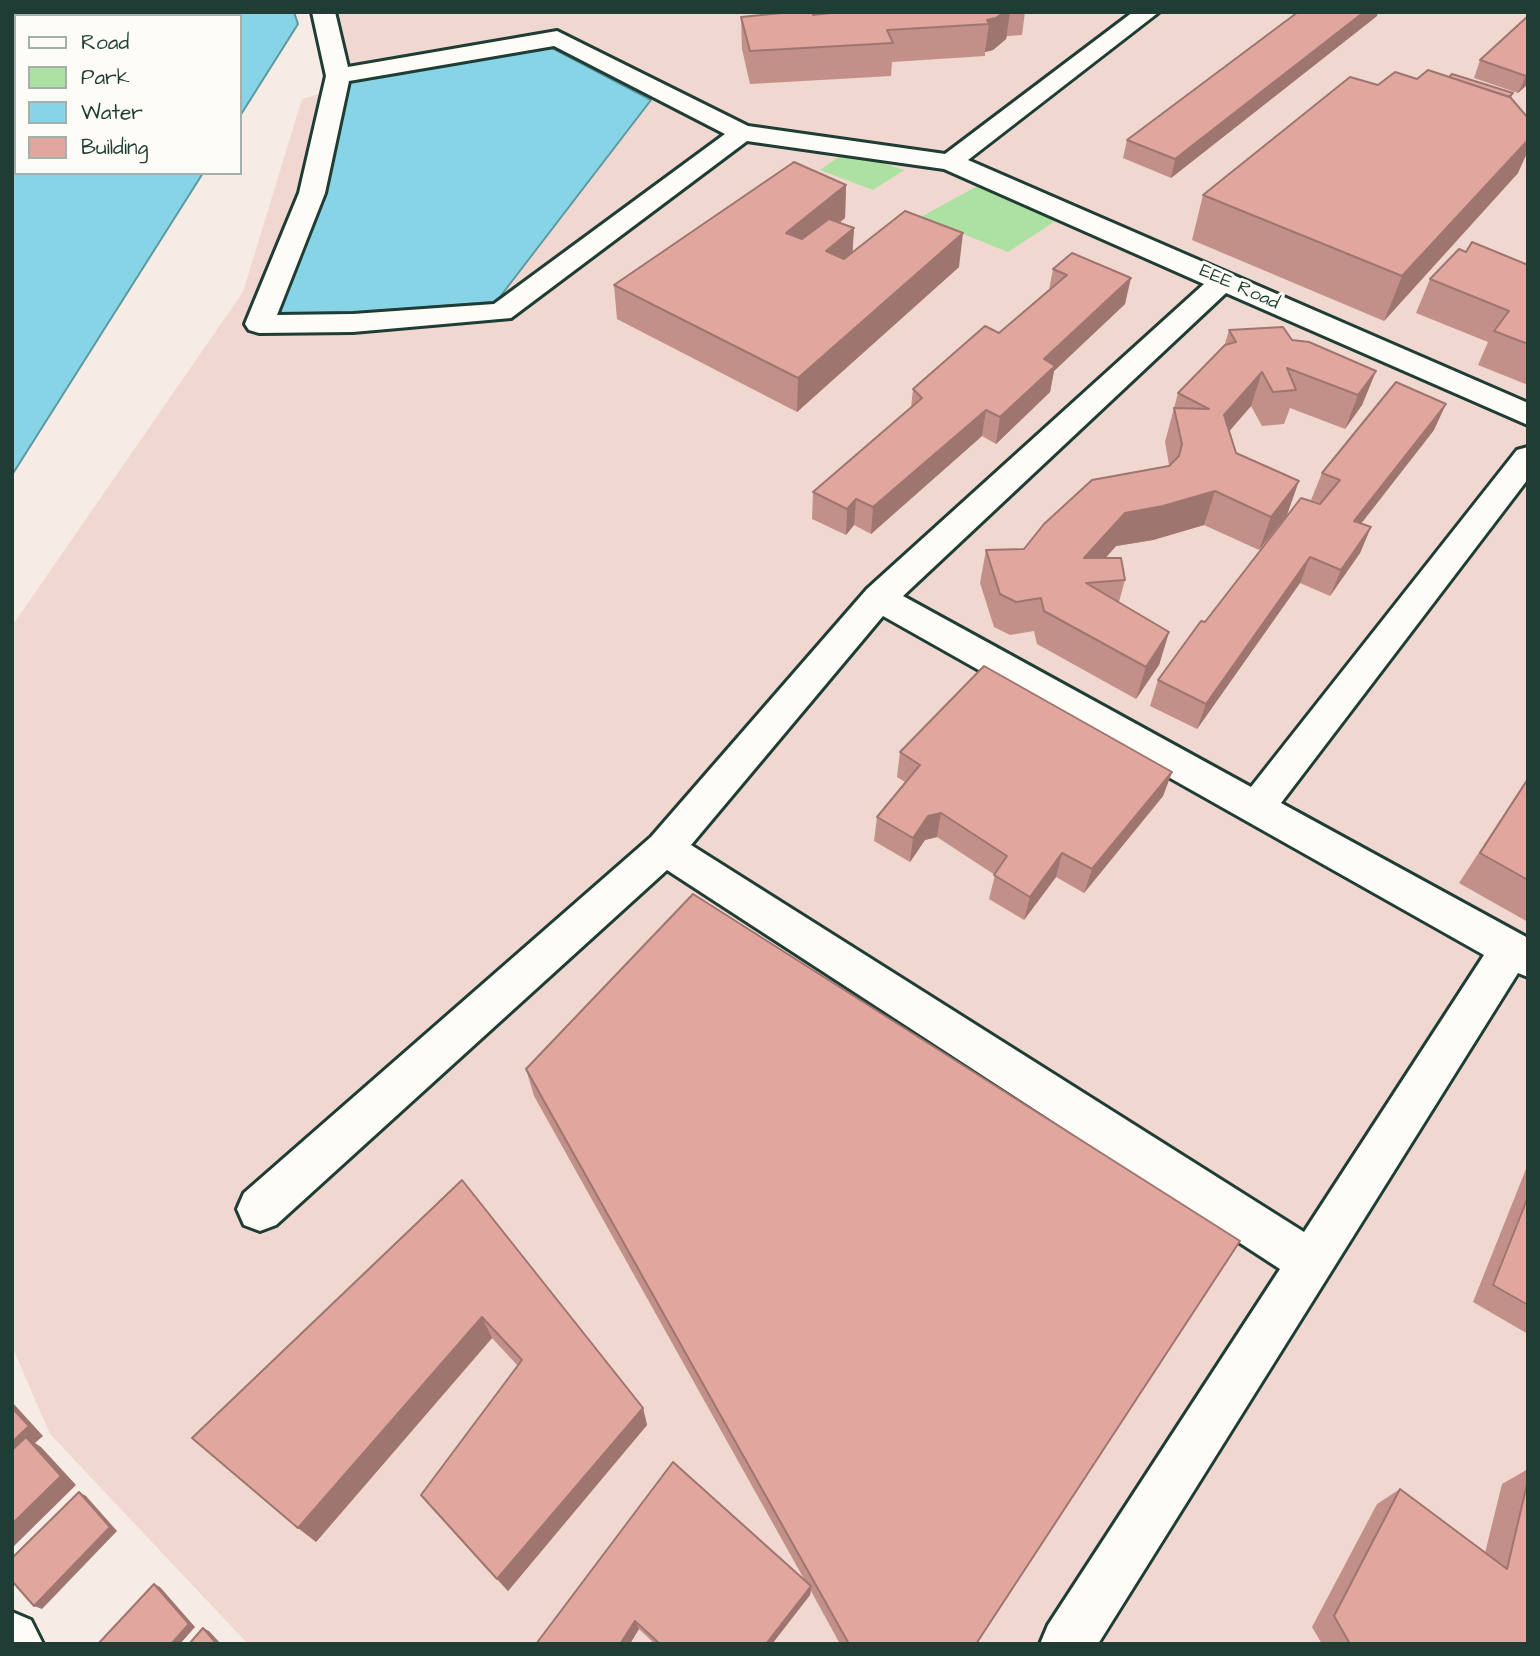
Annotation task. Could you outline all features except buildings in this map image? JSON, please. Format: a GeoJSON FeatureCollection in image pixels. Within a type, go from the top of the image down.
{"type":"FeatureCollection","features":[{"type":"Feature","properties":{"kind":"street"},"geometry":{"type":"LineString","coordinates":[[323,12],[338,76],[312,193],[259,324],[353,323],[501,312],[742,133]]}},
{"type":"Feature","properties":{"kind":"street"},"geometry":{"type":"LineString","coordinates":[[950,162],[1148,12]]}},
{"type":"Feature","properties":{"kind":"street","name":"EEE Road"},"geometry":{"type":"LineString","coordinates":[[338,76],[557,38],[742,133],[950,162],[1528,415]]}},
{"type":"Feature","properties":{"kind":"street"},"geometry":{"type":"LineString","coordinates":[[260,1209],[666,848],[878,598],[1223,281]]}},
{"type":"Feature","properties":{"kind":"street"},"geometry":{"type":"LineString","coordinates":[[1256,808],[1528,457]]}},
{"type":"Feature","properties":{"kind":"street"},"geometry":{"type":"LineString","coordinates":[[878,598],[1519,954],[1310,1262],[1067,1644]]}},
{"type":"Feature","properties":{"kind":"street"},"geometry":{"type":"LineString","coordinates":[[666,848],[1310,1262]]}},
{"type":"Feature","properties":{"kind":"street"},"geometry":{"type":"LineString","coordinates":[[12,1639],[16,1644]]}},
{"type":"Feature","properties":{"kind":"shaded area"},"geometry":{"type":"Polygon","coordinates":[[[329,12],[1528,12],[1528,1644],[248,1644],[50,1434],[12,1346],[12,626],[243,292],[302,99],[348,86],[329,12]]]}},
{"type":"Feature","properties":{"kind":"green space"},"geometry":{"type":"Polygon","coordinates":[[[847,151],[904,170],[873,190],[820,170],[847,151]]]}},
{"type":"Feature","properties":{"kind":"green space"},"geometry":{"type":"Polygon","coordinates":[[[979,185],[1060,218],[1008,252],[921,217],[979,185]]]}},
{"type":"Feature","properties":{"kind":"water"},"geometry":{"type":"Polygon","coordinates":[[[12,12],[294,12],[298,24],[242,113],[242,14],[14,14],[14,175],[202,175],[12,475],[12,12]]]}},
{"type":"Feature","properties":{"kind":"water"},"geometry":{"type":"Polygon","coordinates":[[[550,47],[651,100],[496,302],[360,312],[272,314],[344,83],[550,47]]]}}]}
